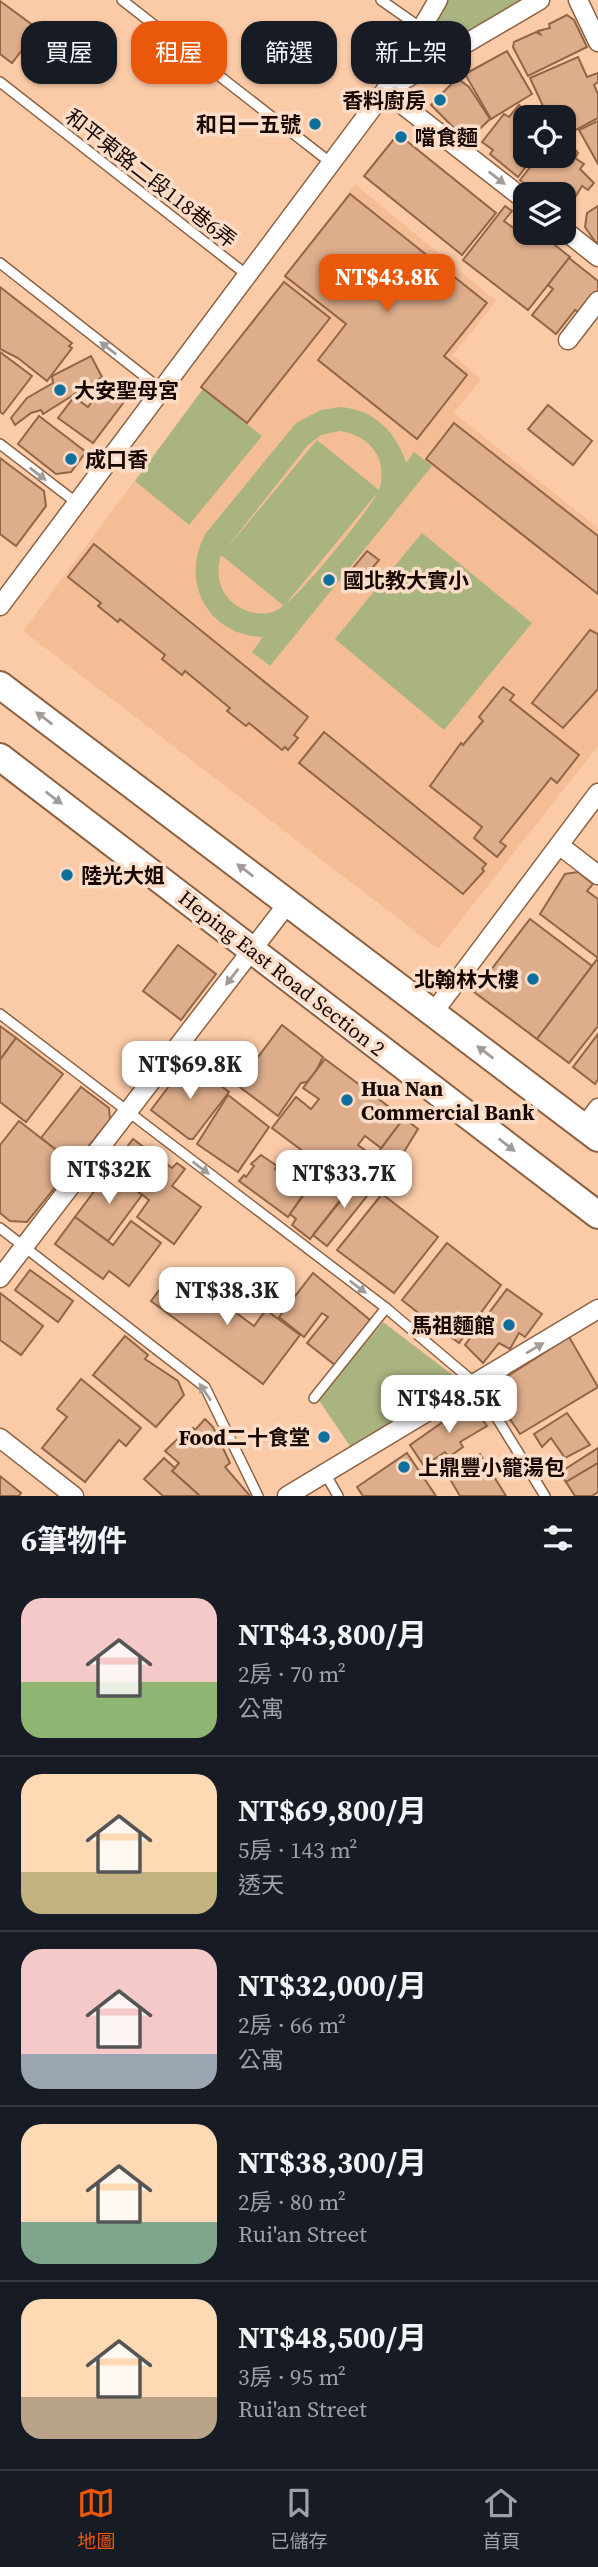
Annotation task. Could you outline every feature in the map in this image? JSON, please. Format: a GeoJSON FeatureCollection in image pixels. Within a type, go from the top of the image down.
{"type":"FeatureCollection","features":[{"type":"Feature","properties":{"kind":"main road"},"geometry":{"type":"LineString","coordinates":[[0,685],[433,1013],[593,1124]]}},
{"type":"Feature","properties":{"kind":"main road","name":"Heping East Road Section 2"},"geometry":{"type":"LineString","coordinates":[[0,757],[598,1215]]}},
{"type":"Feature","properties":{"kind":"street"},"geometry":{"type":"LineString","coordinates":[[425,21],[438,0]]}},
{"type":"Feature","properties":{"kind":"street"},"geometry":{"type":"LineString","coordinates":[[385,91],[540,0]]}},
{"type":"Feature","properties":{"kind":"street"},"geometry":{"type":"LineString","coordinates":[[578,0],[598,42]]}},
{"type":"Feature","properties":{"kind":"street"},"geometry":{"type":"LineString","coordinates":[[0,606],[389,84]]}},
{"type":"Feature","properties":{"kind":"street"},"geometry":{"type":"LineString","coordinates":[[385,91],[513,191]]}},
{"type":"Feature","properties":{"kind":"street"},"geometry":{"type":"LineString","coordinates":[[576,240],[598,257]]}},
{"type":"Feature","properties":{"kind":"street"},"geometry":{"type":"LineString","coordinates":[[568,340],[598,301]]}},
{"type":"Feature","properties":{"kind":"street"},"geometry":{"type":"LineString","coordinates":[[433,1013],[598,793]]}},
{"type":"Feature","properties":{"kind":"street"},"geometry":{"type":"LineString","coordinates":[[559,845],[598,875]]}},
{"type":"Feature","properties":{"kind":"street"},"geometry":{"type":"LineString","coordinates":[[0,1278],[288,903]]}},
{"type":"Feature","properties":{"kind":"street"},"geometry":{"type":"LineString","coordinates":[[287,1496],[598,1309]]}},
{"type":"Feature","properties":{"kind":"street"},"geometry":{"type":"LineString","coordinates":[[0,1438],[74,1496]]}},
{"type":"Feature","properties":{"kind":"lane"},"geometry":{"type":"LineString","coordinates":[[122,0],[331,163]]}},
{"type":"Feature","properties":{"kind":"lane"},"geometry":{"type":"LineString","coordinates":[[381,0],[411,21]]}},
{"type":"Feature","properties":{"kind":"lane","name":"和平東路二段118巷6弄"},"geometry":{"type":"LineString","coordinates":[[0,82],[247,275]]}},
{"type":"Feature","properties":{"kind":"lane"},"geometry":{"type":"LineString","coordinates":[[0,263],[162,390]]}},
{"type":"Feature","properties":{"kind":"lane"},"geometry":{"type":"LineString","coordinates":[[0,444],[77,503]]}},
{"type":"Feature","properties":{"kind":"lane"},"geometry":{"type":"LineString","coordinates":[[0,1014],[386,1308],[476,1384],[545,1496]]}},
{"type":"Feature","properties":{"kind":"lane"},"geometry":{"type":"LineString","coordinates":[[0,1228],[205,1387],[258,1496]]}},
{"type":"Feature","properties":{"kind":"lane"},"geometry":{"type":"LineString","coordinates":[[314,1398],[386,1308]]}},
{"type":"Feature","properties":{"kind":"lane"},"geometry":{"type":"LineString","coordinates":[[326,1475],[338,1496]]}},
{"type":"Feature","properties":{"kind":"shaded area","name":"國北教大實小"},"geometry":{"type":"Polygon","coordinates":[[[355,184],[496,301],[453,355],[481,379],[454,413],[598,528],[598,746],[438,949],[23,631],[355,184]]]}},
{"type":"Feature","properties":{"kind":"green space"},"geometry":{"type":"Polygon","coordinates":[[[443,0],[531,0],[471,34],[471,21],[431,21],[443,0]]]}},
{"type":"Feature","properties":{"kind":"green space"},"geometry":{"type":"Polygon","coordinates":[[[203,389],[262,436],[189,525],[135,481],[203,389]]]}},
{"type":"Feature","properties":{"kind":"green space"},"geometry":{"type":"Polygon","coordinates":[[[340,407],[373,418],[390,432],[406,463],[414,452],[432,466],[270,666],[252,652],[263,637],[243,634],[227,627],[213,616],[203,602],[197,586],[198,551],[206,533],[296,423],[321,410],[340,407]],[[340,431],[321,435],[307,446],[222,554],[317,440],[379,490],[379,459],[368,444],[351,433],[340,431]],[[378,492],[286,604],[330,557],[378,492]],[[221,555],[219,579],[230,600],[251,612],[263,614],[284,606],[221,555]]]}},
{"type":"Feature","properties":{"kind":"green space"},"geometry":{"type":"Polygon","coordinates":[[[422,533],[532,623],[444,730],[335,639],[422,533]]]}},
{"type":"Feature","properties":{"kind":"green space"},"geometry":{"type":"Polygon","coordinates":[[[383,1322],[454,1376],[352,1449],[318,1399],[383,1322]]]}},
{"type":"Feature","properties":{"kind":"building"},"geometry":{"type":"Polygon","coordinates":[[[0,1],[27,21],[21,21],[21,51],[12,63],[0,54],[0,1]]]}},
{"type":"Feature","properties":{"kind":"building"},"geometry":{"type":"Polygon","coordinates":[[[567,15],[574,20],[587,47],[528,76],[513,47],[514,42],[536,32],[540,34],[538,31],[550,28],[549,24],[567,15]]]}},
{"type":"Feature","properties":{"kind":"building"},"geometry":{"type":"Polygon","coordinates":[[[507,51],[532,94],[491,119],[471,84],[471,71],[507,51]]]}},
{"type":"Feature","properties":{"kind":"building"},"geometry":{"type":"Polygon","coordinates":[[[578,57],[587,77],[598,73],[598,82],[594,85],[598,94],[598,118],[576,130],[576,105],[542,105],[530,78],[578,57]]]}},
{"type":"Feature","properties":{"kind":"building"},"geometry":{"type":"Polygon","coordinates":[[[451,84],[465,84],[490,119],[467,141],[431,105],[451,84]]]}},
{"type":"Feature","properties":{"kind":"building"},"geometry":{"type":"Polygon","coordinates":[[[513,112],[513,168],[525,168],[518,177],[490,154],[493,150],[482,142],[504,114],[509,117],[513,112]]]}},
{"type":"Feature","properties":{"kind":"building"},"geometry":{"type":"Polygon","coordinates":[[[598,121],[598,164],[579,130],[598,121]]]}},
{"type":"Feature","properties":{"kind":"building"},"geometry":{"type":"Polygon","coordinates":[[[398,134],[496,213],[462,255],[364,176],[398,134]]]}},
{"type":"Feature","properties":{"kind":"building"},"geometry":{"type":"Polygon","coordinates":[[[576,159],[584,164],[580,169],[594,183],[588,190],[582,186],[576,196],[576,182],[520,180],[530,168],[576,168],[576,159]]]}},
{"type":"Feature","properties":{"kind":"building"},"geometry":{"type":"Polygon","coordinates":[[[350,194],[487,303],[444,356],[467,375],[417,439],[318,360],[346,324],[285,276],[350,194]]]}},
{"type":"Feature","properties":{"kind":"building"},"geometry":{"type":"Polygon","coordinates":[[[505,206],[512,211],[504,221],[513,228],[513,245],[555,245],[570,257],[528,310],[463,260],[505,206]]]}},
{"type":"Feature","properties":{"kind":"building"},"geometry":{"type":"Polygon","coordinates":[[[598,206],[596,243],[585,227],[587,213],[598,206]]]}},
{"type":"Feature","properties":{"kind":"building"},"geometry":{"type":"Polygon","coordinates":[[[569,258],[598,281],[598,292],[580,314],[575,310],[556,334],[532,315],[553,289],[548,285],[569,258]]]}},
{"type":"Feature","properties":{"kind":"building"},"geometry":{"type":"Polygon","coordinates":[[[284,282],[330,318],[247,423],[201,387],[284,282]]]}},
{"type":"Feature","properties":{"kind":"building"},"geometry":{"type":"Polygon","coordinates":[[[0,287],[72,343],[69,346],[72,348],[47,381],[18,358],[0,349],[0,287]]]}},
{"type":"Feature","properties":{"kind":"building"},"geometry":{"type":"Polygon","coordinates":[[[0,352],[32,376],[3,414],[0,412],[0,352]]]}},
{"type":"Feature","properties":{"kind":"building","name":"大安聖母宮"},"geometry":{"type":"Polygon","coordinates":[[[91,356],[102,377],[43,414],[41,410],[31,413],[15,425],[11,418],[27,398],[53,383],[52,376],[91,356]]]}},
{"type":"Feature","properties":{"kind":"building"},"geometry":{"type":"Polygon","coordinates":[[[118,379],[133,390],[93,443],[58,418],[74,397],[88,407],[104,385],[110,390],[118,379]]]}},
{"type":"Feature","properties":{"kind":"building"},"geometry":{"type":"Polygon","coordinates":[[[548,405],[592,441],[573,465],[528,429],[548,405]]]}},
{"type":"Feature","properties":{"kind":"building"},"geometry":{"type":"Polygon","coordinates":[[[39,416],[86,452],[71,472],[56,474],[18,444],[39,416]]]}},
{"type":"Feature","properties":{"kind":"building"},"geometry":{"type":"Polygon","coordinates":[[[454,423],[598,536],[598,594],[426,459],[454,423]]]}},
{"type":"Feature","properties":{"kind":"building"},"geometry":{"type":"Polygon","coordinates":[[[0,458],[44,491],[46,506],[16,546],[0,534],[0,458]]]}},
{"type":"Feature","properties":{"kind":"building"},"geometry":{"type":"Polygon","coordinates":[[[94,544],[308,717],[294,735],[298,738],[288,750],[285,747],[282,750],[249,723],[246,726],[227,711],[230,708],[185,671],[182,675],[162,659],[165,655],[120,619],[118,622],[98,606],[101,603],[68,577],[94,544]]]}},
{"type":"Feature","properties":{"kind":"building"},"geometry":{"type":"Polygon","coordinates":[[[367,551],[379,560],[355,589],[343,580],[367,551]]]}},
{"type":"Feature","properties":{"kind":"building"},"geometry":{"type":"Polygon","coordinates":[[[590,630],[598,634],[598,689],[563,728],[532,703],[590,630]]]}},
{"type":"Feature","properties":{"kind":"building"},"geometry":{"type":"Polygon","coordinates":[[[503,687],[514,695],[510,700],[579,755],[557,783],[551,778],[500,842],[506,846],[497,857],[474,838],[482,827],[430,786],[461,743],[463,745],[483,721],[479,717],[503,687]]]}},
{"type":"Feature","properties":{"kind":"building"},"geometry":{"type":"Polygon","coordinates":[[[324,732],[486,864],[482,869],[484,871],[463,894],[299,763],[324,732]]]}},
{"type":"Feature","properties":{"kind":"building"},"geometry":{"type":"Polygon","coordinates":[[[578,872],[593,884],[587,891],[598,899],[598,958],[540,914],[565,874],[578,872]]]}},
{"type":"Feature","properties":{"kind":"building","name":"北翰林大樓"},"geometry":{"type":"Polygon","coordinates":[[[530,919],[592,966],[537,1039],[474,992],[530,919]]]}},
{"type":"Feature","properties":{"kind":"building"},"geometry":{"type":"Polygon","coordinates":[[[178,945],[216,974],[181,1020],[143,991],[178,945]]]}},
{"type":"Feature","properties":{"kind":"building"},"geometry":{"type":"Polygon","coordinates":[[[598,958],[598,1026],[569,1063],[537,1039],[598,958]]]}},
{"type":"Feature","properties":{"kind":"building"},"geometry":{"type":"Polygon","coordinates":[[[282,1025],[323,1057],[316,1071],[307,1082],[301,1083],[278,1116],[237,1085],[282,1025]]]}},
{"type":"Feature","properties":{"kind":"building"},"geometry":{"type":"Polygon","coordinates":[[[0,1026],[16,1038],[0,1060],[0,1026]]]}},
{"type":"Feature","properties":{"kind":"building"},"geometry":{"type":"Polygon","coordinates":[[[598,1034],[598,1079],[595,1084],[573,1067],[598,1034]]]}},
{"type":"Feature","properties":{"kind":"building"},"geometry":{"type":"Polygon","coordinates":[[[16,1038],[63,1074],[26,1122],[0,1102],[0,1060],[16,1038]]]}},
{"type":"Feature","properties":{"kind":"building"},"geometry":{"type":"Polygon","coordinates":[[[325,1059],[404,1118],[381,1148],[365,1136],[358,1145],[374,1157],[351,1187],[272,1128],[296,1097],[311,1109],[319,1099],[303,1088],[325,1059]]]}},
{"type":"Feature","properties":{"kind":"building"},"geometry":{"type":"Polygon","coordinates":[[[188,1061],[229,1092],[193,1139],[189,1139],[151,1110],[188,1061]]]}},
{"type":"Feature","properties":{"kind":"building"},"geometry":{"type":"Polygon","coordinates":[[[81,1087],[109,1108],[110,1120],[74,1164],[41,1138],[81,1087]]]}},
{"type":"Feature","properties":{"kind":"building"},"geometry":{"type":"Polygon","coordinates":[[[228,1095],[269,1127],[238,1172],[197,1144],[228,1095]]]}},
{"type":"Feature","properties":{"kind":"building"},"geometry":{"type":"Polygon","coordinates":[[[404,1118],[418,1129],[399,1160],[376,1185],[362,1174],[404,1118]]]}},
{"type":"Feature","properties":{"kind":"building"},"geometry":{"type":"Polygon","coordinates":[[[19,1121],[74,1164],[27,1222],[10,1221],[0,1213],[0,1145],[19,1121]]]}},
{"type":"Feature","properties":{"kind":"building"},"geometry":{"type":"Polygon","coordinates":[[[133,1139],[172,1168],[177,1163],[185,1169],[172,1186],[201,1207],[174,1244],[137,1217],[149,1200],[110,1170],[133,1139]]]}},
{"type":"Feature","properties":{"kind":"building"},"geometry":{"type":"Polygon","coordinates":[[[261,1155],[305,1192],[288,1217],[239,1181],[244,1175],[246,1177],[254,1166],[251,1164],[261,1155]]]}},
{"type":"Feature","properties":{"kind":"building"},"geometry":{"type":"Polygon","coordinates":[[[110,1170],[142,1195],[108,1241],[75,1217],[110,1170]]]}},
{"type":"Feature","properties":{"kind":"building"},"geometry":{"type":"Polygon","coordinates":[[[315,1172],[344,1195],[310,1239],[292,1225],[296,1219],[290,1214],[313,1182],[309,1180],[315,1172]]]}},
{"type":"Feature","properties":{"kind":"building"},"geometry":{"type":"Polygon","coordinates":[[[362,1174],[376,1185],[327,1246],[313,1235],[362,1174]]]}},
{"type":"Feature","properties":{"kind":"building"},"geometry":{"type":"Polygon","coordinates":[[[382,1194],[438,1237],[394,1293],[337,1250],[382,1194]]]}},
{"type":"Feature","properties":{"kind":"building"},"geometry":{"type":"Polygon","coordinates":[[[75,1217],[113,1245],[131,1221],[161,1243],[129,1286],[109,1271],[103,1279],[55,1244],[75,1217]]]}},
{"type":"Feature","properties":{"kind":"building"},"geometry":{"type":"Polygon","coordinates":[[[447,1243],[501,1285],[459,1343],[435,1325],[431,1328],[424,1322],[426,1319],[402,1300],[447,1243]]]}},
{"type":"Feature","properties":{"kind":"building"},"geometry":{"type":"Polygon","coordinates":[[[176,1268],[254,1326],[266,1310],[300,1335],[263,1384],[151,1301],[176,1268]]]}},
{"type":"Feature","properties":{"kind":"building"},"geometry":{"type":"Polygon","coordinates":[[[30,1270],[73,1301],[58,1322],[15,1290],[30,1270]]]}},
{"type":"Feature","properties":{"kind":"building"},"geometry":{"type":"Polygon","coordinates":[[[313,1273],[370,1320],[335,1365],[307,1343],[328,1317],[322,1313],[304,1337],[279,1317],[313,1273]]]}},
{"type":"Feature","properties":{"kind":"building"},"geometry":{"type":"Polygon","coordinates":[[[507,1289],[542,1314],[525,1337],[519,1333],[510,1349],[499,1343],[483,1363],[465,1345],[507,1289]]]}},
{"type":"Feature","properties":{"kind":"building"},"geometry":{"type":"Polygon","coordinates":[[[0,1293],[43,1326],[21,1355],[0,1340],[0,1293]]]}},
{"type":"Feature","properties":{"kind":"building"},"geometry":{"type":"Polygon","coordinates":[[[125,1336],[148,1355],[145,1359],[178,1381],[184,1395],[156,1427],[93,1375],[125,1336]]]}},
{"type":"Feature","properties":{"kind":"building"},"geometry":{"type":"Polygon","coordinates":[[[569,1337],[598,1387],[520,1434],[489,1388],[569,1337]]]}},
{"type":"Feature","properties":{"kind":"building"},"geometry":{"type":"Polygon","coordinates":[[[81,1379],[141,1428],[126,1446],[119,1440],[85,1482],[42,1448],[67,1417],[57,1409],[81,1379]]]}},
{"type":"Feature","properties":{"kind":"building"},"geometry":{"type":"Polygon","coordinates":[[[470,1403],[487,1426],[460,1442],[463,1447],[449,1457],[445,1452],[424,1466],[410,1445],[470,1403]]]}},
{"type":"Feature","properties":{"kind":"building"},"geometry":{"type":"Polygon","coordinates":[[[567,1413],[590,1445],[565,1458],[551,1438],[542,1447],[534,1434],[567,1413]]]}},
{"type":"Feature","properties":{"kind":"building"},"geometry":{"type":"Polygon","coordinates":[[[205,1419],[213,1427],[230,1463],[225,1467],[250,1496],[200,1496],[172,1471],[179,1463],[165,1451],[184,1433],[186,1435],[193,1428],[195,1430],[205,1419]]]}},
{"type":"Feature","properties":{"kind":"building"},"geometry":{"type":"Polygon","coordinates":[[[598,1448],[598,1463],[566,1482],[559,1473],[598,1448]]]}},
{"type":"Feature","properties":{"kind":"building"},"geometry":{"type":"Polygon","coordinates":[[[407,1453],[436,1496],[363,1496],[357,1487],[407,1453]]]}},
{"type":"Feature","properties":{"kind":"building"},"geometry":{"type":"Polygon","coordinates":[[[480,1454],[506,1496],[460,1496],[447,1474],[480,1454]]]}},
{"type":"Feature","properties":{"kind":"building"},"geometry":{"type":"Polygon","coordinates":[[[164,1458],[175,1468],[172,1471],[200,1496],[163,1496],[144,1479],[164,1458]]]}},
{"type":"Feature","properties":{"kind":"building"},"geometry":{"type":"Polygon","coordinates":[[[598,1463],[598,1492],[592,1496],[575,1496],[566,1482],[598,1463]]]}},
{"type":"Feature","properties":{"kind":"building"},"geometry":{"type":"Polygon","coordinates":[[[0,1476],[21,1493],[19,1496],[0,1496],[0,1476]]]}},
{"type":"Feature","properties":{"kind":"place","name":"香料廚房"},"geometry":{"type":"Point","coordinates":[440,100]}},
{"type":"Feature","properties":{"kind":"place","name":"和日一五號"},"geometry":{"type":"Point","coordinates":[315,124]}},
{"type":"Feature","properties":{"kind":"place","name":"噹食麵"},"geometry":{"type":"Point","coordinates":[401,137]}},
{"type":"Feature","properties":{"kind":"place","name":"大安聖母宮"},"geometry":{"type":"Point","coordinates":[60,390]}},
{"type":"Feature","properties":{"kind":"place","name":"成口香"},"geometry":{"type":"Point","coordinates":[71,459]}},
{"type":"Feature","properties":{"kind":"place","name":"國北教大實小"},"geometry":{"type":"Point","coordinates":[329,580]}},
{"type":"Feature","properties":{"kind":"place","name":"陸光大姐"},"geometry":{"type":"Point","coordinates":[67,875]}},
{"type":"Feature","properties":{"kind":"place","name":"北翰林大樓"},"geometry":{"type":"Point","coordinates":[533,979]}},
{"type":"Feature","properties":{"kind":"place","name":"Hua Nan Commercial Bank"},"geometry":{"type":"Point","coordinates":[347,1100]}},
{"type":"Feature","properties":{"kind":"place","name":"馬祖麵館"},"geometry":{"type":"Point","coordinates":[509,1325]}},
{"type":"Feature","properties":{"kind":"place","name":"Food二十食堂"},"geometry":{"type":"Point","coordinates":[324,1437]}},
{"type":"Feature","properties":{"kind":"place","name":"上鼎豐小籠湯包"},"geometry":{"type":"Point","coordinates":[404,1467]}}]}
